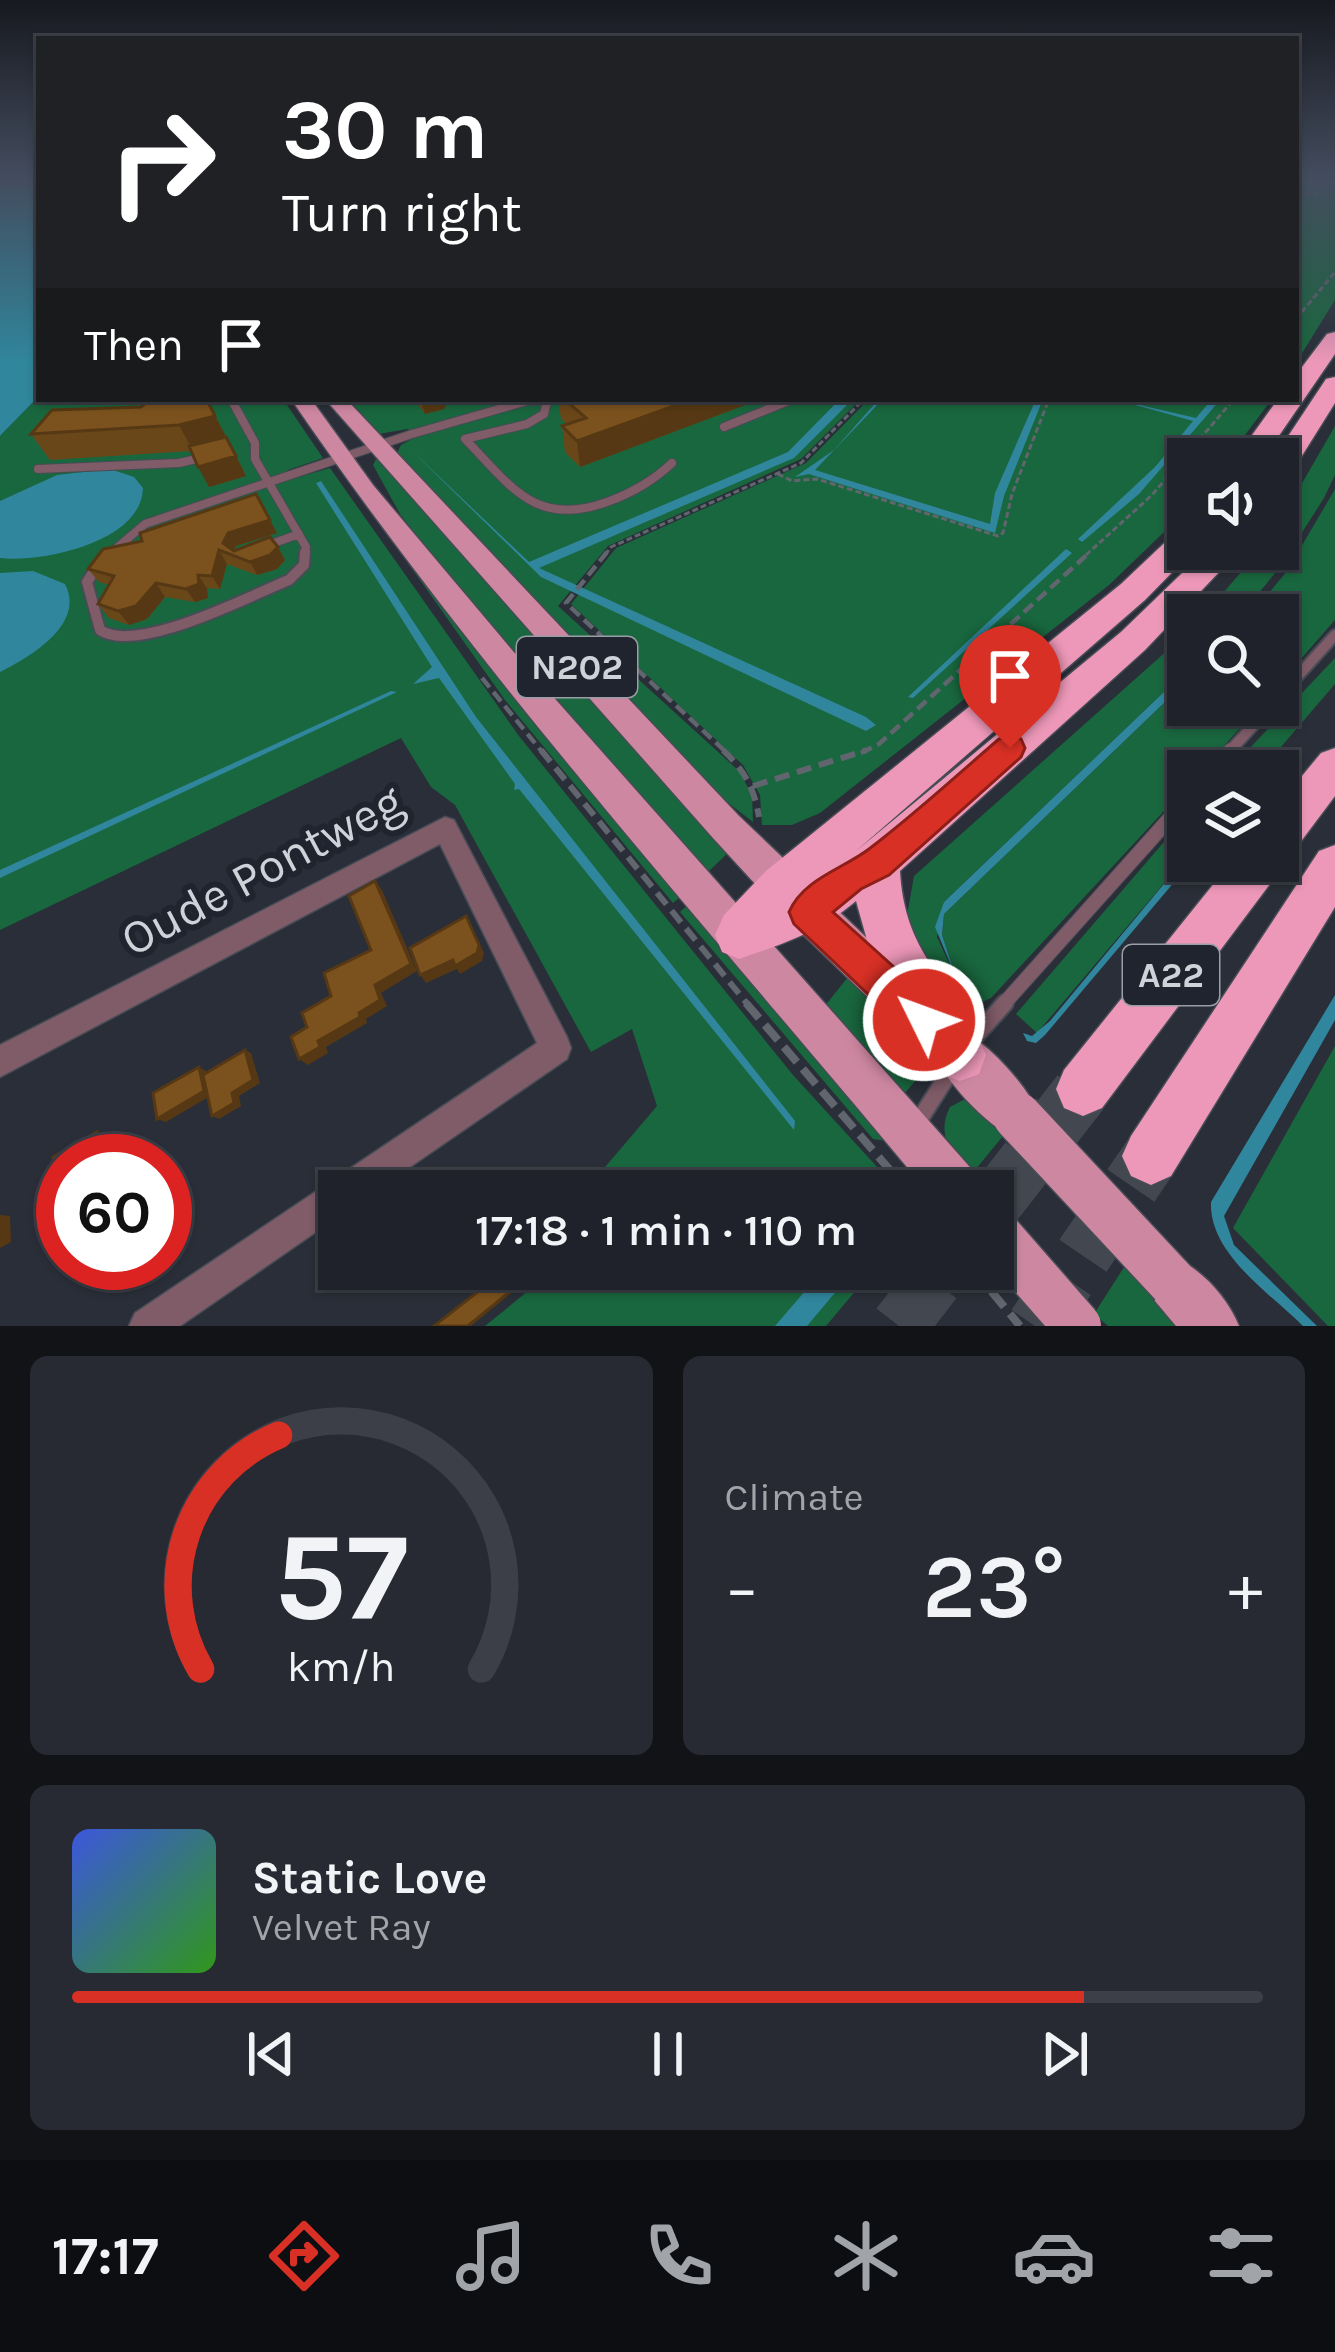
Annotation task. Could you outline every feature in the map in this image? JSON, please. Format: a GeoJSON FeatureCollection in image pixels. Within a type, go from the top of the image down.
{"type":"FeatureCollection","features":[{"type":"Feature","properties":{"kind":"highway"},"geometry":{"type":"LineString","coordinates":[[1299,389],[1326,373],[1335,329]]}},
{"type":"Feature","properties":{"kind":"highway"},"geometry":{"type":"LineString","coordinates":[[1294,438],[1326,373],[1335,339]]}},
{"type":"Feature","properties":{"kind":"highway"},"geometry":{"type":"LineString","coordinates":[[1264,438],[1289,402]]}},
{"type":"Feature","properties":{"kind":"highway"},"geometry":{"type":"LineString","coordinates":[[739,935],[794,899],[1167,558]]}},
{"type":"Feature","properties":{"kind":"highway"},"geometry":{"type":"LineString","coordinates":[[794,899],[878,863],[1132,640],[1204,570]]}},
{"type":"Feature","properties":{"kind":"highway"},"geometry":{"type":"LineString","coordinates":[[1299,811],[1335,765]]}},
{"type":"Feature","properties":{"kind":"highway"},"geometry":{"type":"LineString","coordinates":[[878,863],[877,902],[885,941],[908,978],[937,1010],[960,1055]]}},
{"type":"Feature","properties":{"kind":"highway","name":"A22"},"geometry":{"type":"LineString","coordinates":[[1151,1156],[1335,866]]}},
{"type":"Feature","properties":{"kind":"highway","name":"A22"},"geometry":{"type":"LineString","coordinates":[[1083,1089],[1244,882]]}},
{"type":"Feature","properties":{"kind":"main road","name":"N202"},"geometry":{"type":"LineString","coordinates":[[304,402],[359,452],[794,899],[960,1055],[1212,1326]]}},
{"type":"Feature","properties":{"kind":"main road","name":"N202"},"geometry":{"type":"LineString","coordinates":[[336,402],[359,452],[507,665],[941,1170]]}},
{"type":"Feature","properties":{"kind":"main road"},"geometry":{"type":"LineString","coordinates":[[1014,1254],[1077,1326]]}},
{"type":"Feature","properties":{"kind":"street","name":"Oude Pontweg"},"geometry":{"type":"LineString","coordinates":[[0,1062],[445,828],[556,1048],[376,1170]]}},
{"type":"Feature","properties":{"kind":"street","name":"Oude Pontweg"},"geometry":{"type":"LineString","coordinates":[[148,1326],[318,1209]]}},
{"type":"Feature","properties":{"kind":"lane"},"geometry":{"type":"LineString","coordinates":[[232,402],[255,443],[255,459],[269,482],[299,534],[308,556],[289,580],[145,635],[117,640],[101,633],[87,582],[133,532],[162,517],[269,482],[359,452],[520,402]]}},
{"type":"Feature","properties":{"kind":"lane"},"geometry":{"type":"LineString","coordinates":[[464,439],[527,424],[544,414],[547,402]]}},
{"type":"Feature","properties":{"kind":"lane"},"geometry":{"type":"LineString","coordinates":[[724,427],[786,402]]}},
{"type":"Feature","properties":{"kind":"lane"},"geometry":{"type":"LineString","coordinates":[[217,420],[238,414]]}},
{"type":"Feature","properties":{"kind":"lane"},"geometry":{"type":"LineString","coordinates":[[448,424],[537,508],[557,515],[579,513],[650,485],[672,463]]}},
{"type":"Feature","properties":{"kind":"lane"},"geometry":{"type":"LineString","coordinates":[[241,447],[255,443]]}},
{"type":"Feature","properties":{"kind":"lane"},"geometry":{"type":"LineString","coordinates":[[38,469],[179,463],[218,453]]}},
{"type":"Feature","properties":{"kind":"lane"},"geometry":{"type":"LineString","coordinates":[[241,555],[299,534]]}},
{"type":"Feature","properties":{"kind":"lane"},"geometry":{"type":"LineString","coordinates":[[1299,675],[1335,635]]}},
{"type":"Feature","properties":{"kind":"lane"},"geometry":{"type":"LineString","coordinates":[[1231,750],[1253,726]]}},
{"type":"Feature","properties":{"kind":"lane"},"geometry":{"type":"LineString","coordinates":[[910,1134],[960,1055],[1167,822]]}},
{"type":"Feature","properties":{"kind":"path"},"geometry":{"type":"LineString","coordinates":[[1299,316],[1335,272]]}},
{"type":"Feature","properties":{"kind":"path"},"geometry":{"type":"LineString","coordinates":[[567,602],[616,544],[817,451],[861,402]]}},
{"type":"Feature","properties":{"kind":"path"},"geometry":{"type":"LineString","coordinates":[[778,473],[792,482],[817,479],[998,536],[1004,533],[1012,494],[1048,402]]}},
{"type":"Feature","properties":{"kind":"path"},"geometry":{"type":"LineString","coordinates":[[753,787],[836,764],[879,744],[1152,495],[1231,402]]}},
{"type":"Feature","properties":{"kind":"path"},"geometry":{"type":"LineString","coordinates":[[671,913],[814,1088],[889,1170]]}},
{"type":"Feature","properties":{"kind":"path"},"geometry":{"type":"LineString","coordinates":[[990,1290],[1020,1326]]}},
{"type":"Feature","properties":{"kind":"green space"},"geometry":{"type":"Polygon","coordinates":[[[1299,240],[1335,240],[1335,300],[1299,358],[1299,240]]]}},
{"type":"Feature","properties":{"kind":"green space"},"geometry":{"type":"Polygon","coordinates":[[[36,399],[285,402],[323,458],[288,470],[292,479],[330,468],[519,736],[793,1075],[880,1170],[603,1170],[657,1106],[632,1029],[591,1052],[455,805],[431,787],[401,738],[0,930],[0,436],[36,399]]]}},
{"type":"Feature","properties":{"kind":"green space"},"geometry":{"type":"Polygon","coordinates":[[[344,402],[858,402],[801,459],[608,546],[558,606],[739,771],[752,795],[753,822],[697,779],[396,455],[401,445],[414,438],[408,429],[378,434],[344,402]]]}},
{"type":"Feature","properties":{"kind":"green space"},"geometry":{"type":"Polygon","coordinates":[[[866,402],[1270,402],[1243,438],[1167,438],[1167,529],[1109,585],[820,813],[792,825],[762,825],[760,795],[743,765],[571,604],[616,548],[806,463],[866,402]]]}},
{"type":"Feature","properties":{"kind":"green space"},"geometry":{"type":"Polygon","coordinates":[[[1335,426],[1335,475],[1299,537],[1299,489],[1335,426]]]}},
{"type":"Feature","properties":{"kind":"green space"},"geometry":{"type":"Polygon","coordinates":[[[378,455],[733,848],[708,872],[437,562],[400,514],[373,465],[378,455]]]}},
{"type":"Feature","properties":{"kind":"green space"},"geometry":{"type":"Polygon","coordinates":[[[345,474],[681,896],[673,903],[505,700],[345,474]]]}},
{"type":"Feature","properties":{"kind":"green space"},"geometry":{"type":"Polygon","coordinates":[[[1335,489],[1335,620],[1299,661],[1299,594],[1268,594],[1288,570],[1299,570],[1299,550],[1335,489]]]}},
{"type":"Feature","properties":{"kind":"green space"},"geometry":{"type":"Polygon","coordinates":[[[1243,570],[1278,570],[1258,594],[1222,594],[1243,570]]]}},
{"type":"Feature","properties":{"kind":"green space"},"geometry":{"type":"Polygon","coordinates":[[[1167,651],[1167,689],[944,902],[937,937],[954,974],[942,935],[944,914],[1167,700],[1167,726],[1242,726],[1220,750],[1167,750],[1167,808],[991,998],[969,1008],[947,1005],[906,921],[914,876],[1167,651]]]}},
{"type":"Feature","properties":{"kind":"green space"},"geometry":{"type":"Polygon","coordinates":[[[1335,658],[1335,684],[1299,726],[1299,696],[1335,658]]]}},
{"type":"Feature","properties":{"kind":"green space"},"geometry":{"type":"Polygon","coordinates":[[[1271,726],[1299,726],[1278,750],[1248,750],[1271,726]]]}},
{"type":"Feature","properties":{"kind":"green space"},"geometry":{"type":"Polygon","coordinates":[[[1167,838],[1167,880],[1037,1033],[1016,1014],[1167,838]]]}},
{"type":"Feature","properties":{"kind":"green space"},"geometry":{"type":"Polygon","coordinates":[[[689,904],[887,1141],[873,1139],[680,912],[689,904]]]}},
{"type":"Feature","properties":{"kind":"green space"},"geometry":{"type":"Polygon","coordinates":[[[852,972],[933,1061],[903,1095],[824,1007],[852,972]]]}},
{"type":"Feature","properties":{"kind":"green space"},"geometry":{"type":"Polygon","coordinates":[[[1335,1046],[1335,1326],[1328,1326],[1233,1228],[1335,1046]]]}},
{"type":"Feature","properties":{"kind":"green space"},"geometry":{"type":"Polygon","coordinates":[[[967,1098],[1003,1136],[975,1170],[967,1170],[945,1136],[950,1107],[967,1098]]]}},
{"type":"Feature","properties":{"kind":"green space"},"geometry":{"type":"Polygon","coordinates":[[[1126,1264],[1181,1326],[1108,1326],[1094,1314],[1126,1264]]]}},
{"type":"Feature","properties":{"kind":"green space"},"geometry":{"type":"Polygon","coordinates":[[[529,1290],[856,1290],[826,1326],[485,1326],[529,1290]]]}},
{"type":"Feature","properties":{"kind":"water"},"geometry":{"type":"Polygon","coordinates":[[[0,240],[36,240],[36,399],[0,436],[0,240]]]}},
{"type":"Feature","properties":{"kind":"water"},"geometry":{"type":"Polygon","coordinates":[[[837,402],[850,402],[794,458],[539,568],[866,717],[876,725],[866,731],[541,577],[409,448],[529,562],[788,452],[837,402]]]}},
{"type":"Feature","properties":{"kind":"water"},"geometry":{"type":"Polygon","coordinates":[[[880,402],[815,470],[990,524],[995,493],[1035,402],[1042,402],[1004,496],[995,533],[809,474],[795,477],[834,450],[880,402]]]}},
{"type":"Feature","properties":{"kind":"water"},"geometry":{"type":"Polygon","coordinates":[[[1125,402],[1196,418],[1209,402],[1218,402],[1187,438],[1179,438],[1193,421],[1125,402]]]}},
{"type":"Feature","properties":{"kind":"water"},"geometry":{"type":"Polygon","coordinates":[[[1167,452],[1167,462],[1139,494],[1082,542],[1078,539],[1167,452]]]}},
{"type":"Feature","properties":{"kind":"water"},"geometry":{"type":"Polygon","coordinates":[[[110,469],[134,477],[143,488],[138,507],[126,522],[87,545],[63,552],[0,558],[0,501],[57,475],[110,469]]]}},
{"type":"Feature","properties":{"kind":"water"},"geometry":{"type":"Polygon","coordinates":[[[321,481],[476,717],[795,1121],[794,1130],[519,789],[514,790],[515,784],[439,678],[413,684],[432,667],[316,483],[321,481]]]}},
{"type":"Feature","properties":{"kind":"water"},"geometry":{"type":"Polygon","coordinates":[[[1066,549],[1072,553],[913,698],[908,697],[1066,549]]]}},
{"type":"Feature","properties":{"kind":"water"},"geometry":{"type":"Polygon","coordinates":[[[33,571],[65,584],[68,613],[52,637],[0,672],[0,573],[33,571]]]}},
{"type":"Feature","properties":{"kind":"water"},"geometry":{"type":"Polygon","coordinates":[[[1167,689],[1167,700],[944,914],[942,935],[955,975],[935,927],[944,902],[1167,689]]]}},
{"type":"Feature","properties":{"kind":"water"},"geometry":{"type":"Polygon","coordinates":[[[397,692],[0,878],[0,870],[397,692]]]}},
{"type":"Feature","properties":{"kind":"water"},"geometry":{"type":"Polygon","coordinates":[[[1167,880],[1174,882],[1045,1035],[1036,1043],[1027,1041],[1023,1033],[1032,1036],[1050,1021],[1167,880]]]}},
{"type":"Feature","properties":{"kind":"water"},"geometry":{"type":"Polygon","coordinates":[[[1335,995],[1335,1020],[1224,1216],[1234,1245],[1317,1326],[1303,1326],[1231,1255],[1213,1221],[1211,1202],[1335,995]]]}},
{"type":"Feature","properties":{"kind":"water"},"geometry":{"type":"Polygon","coordinates":[[[806,1290],[837,1290],[807,1326],[775,1326],[806,1290]]]}},
{"type":"Feature","properties":{"kind":"building"},"geometry":{"type":"Polygon","coordinates":[[[147,402],[208,402],[215,416],[179,425],[31,434],[52,410],[141,407],[147,402]]]}},
{"type":"Feature","properties":{"kind":"building"},"geometry":{"type":"Polygon","coordinates":[[[567,402],[685,402],[577,441],[562,426],[586,418],[567,402]]]}},
{"type":"Feature","properties":{"kind":"building"},"geometry":{"type":"Polygon","coordinates":[[[226,437],[236,456],[198,467],[189,446],[226,437]]]}},
{"type":"Feature","properties":{"kind":"building"},"geometry":{"type":"Polygon","coordinates":[[[256,494],[270,520],[228,533],[223,543],[234,551],[270,537],[278,547],[270,555],[250,562],[219,550],[212,576],[198,575],[199,584],[186,589],[156,583],[136,606],[118,611],[98,604],[114,576],[88,569],[103,549],[142,541],[140,533],[256,494]]]}},
{"type":"Feature","properties":{"kind":"building"},"geometry":{"type":"Polygon","coordinates":[[[375,881],[411,964],[375,985],[380,1000],[359,1013],[360,1017],[318,1041],[320,1047],[299,1059],[291,1037],[307,1027],[302,1013],[331,996],[324,973],[371,950],[349,896],[375,881]]]}},
{"type":"Feature","properties":{"kind":"building"},"geometry":{"type":"Polygon","coordinates":[[[466,916],[479,945],[477,953],[455,966],[453,960],[420,975],[410,948],[466,916]]]}},
{"type":"Feature","properties":{"kind":"building"},"geometry":{"type":"Polygon","coordinates":[[[245,1050],[253,1080],[232,1093],[234,1103],[212,1116],[203,1075],[245,1050]]]}},
{"type":"Feature","properties":{"kind":"building"},"geometry":{"type":"Polygon","coordinates":[[[199,1067],[204,1091],[157,1119],[153,1093],[199,1067]]]}},
{"type":"Feature","properties":{"kind":"building"},"geometry":{"type":"Polygon","coordinates":[[[480,1290],[512,1290],[468,1326],[434,1326],[480,1290]]]}},
{"type":"Feature","properties":{"kind":"tunnel"},"geometry":{"type":"LineString","coordinates":[[1014,1178],[1083,1089]]}},
{"type":"Feature","properties":{"kind":"tunnel"},"geometry":{"type":"LineString","coordinates":[[1035,1326],[1151,1156]]}},
{"type":"Feature","properties":{"kind":"tunnel"},"geometry":{"type":"LineString","coordinates":[[899,1326],[927,1290]]}},
{"type":"Feature","properties":{"kind":"route"},"geometry":{"type":"LineString","coordinates":[[924,1020],[807,912],[849,878],[878,863],[1010,748]]}}]}
